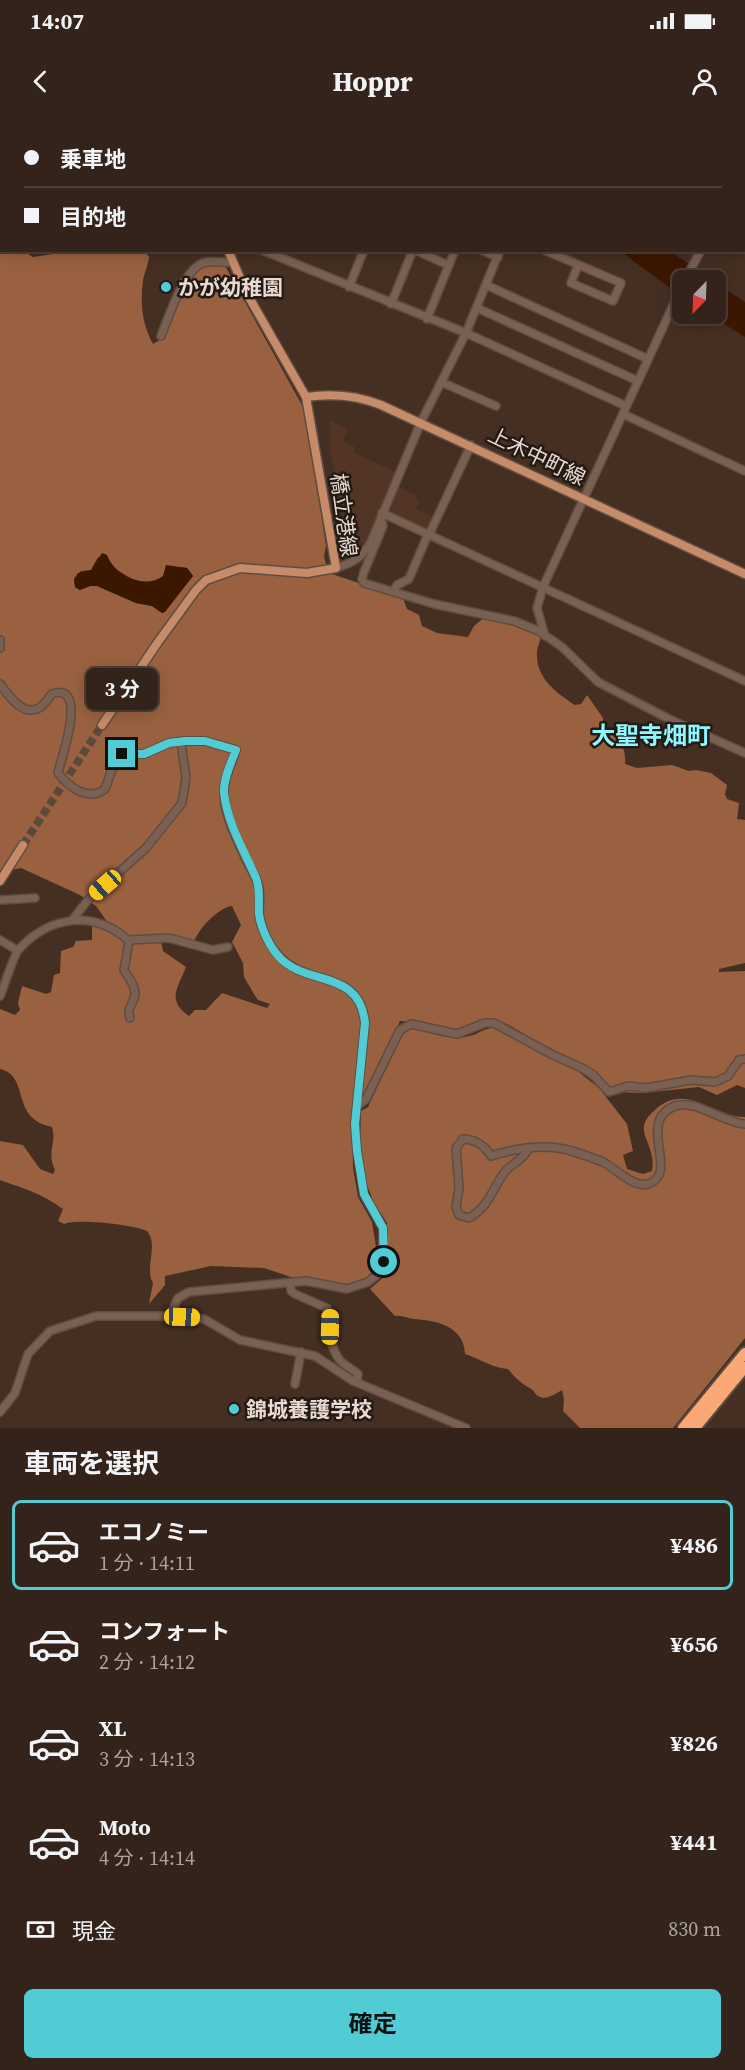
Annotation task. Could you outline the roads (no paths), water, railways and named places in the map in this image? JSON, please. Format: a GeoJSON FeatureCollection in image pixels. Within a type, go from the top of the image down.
{"type":"FeatureCollection","features":[{"type":"Feature","properties":{"kind":"highway"},"geometry":{"type":"LineString","coordinates":[[683,1428],[745,1353]]}},
{"type":"Feature","properties":{"kind":"highway"},"geometry":{"type":"LineString","coordinates":[[695,1428],[745,1367]]}},
{"type":"Feature","properties":{"kind":"main road","name":"橋立港線"},"geometry":{"type":"LineString","coordinates":[[102,725],[158,642],[206,580],[240,568],[307,573],[336,568],[306,397],[253,306],[229,252]]}},
{"type":"Feature","properties":{"kind":"main road","name":"上木中町線"},"geometry":{"type":"LineString","coordinates":[[306,397],[333,394],[358,397],[421,422],[745,574]]}},
{"type":"Feature","properties":{"kind":"main road"},"geometry":{"type":"LineString","coordinates":[[0,881],[23,845]]}},
{"type":"Feature","properties":{"kind":"street"},"geometry":{"type":"LineString","coordinates":[[266,252],[466,333],[626,406]]}},
{"type":"Feature","properties":{"kind":"street"},"geometry":{"type":"LineString","coordinates":[[349,287],[363,252]]}},
{"type":"Feature","properties":{"kind":"street"},"geometry":{"type":"LineString","coordinates":[[391,304],[413,252]]}},
{"type":"Feature","properties":{"kind":"street"},"geometry":{"type":"LineString","coordinates":[[419,252],[448,265]]}},
{"type":"Feature","properties":{"kind":"street"},"geometry":{"type":"LineString","coordinates":[[427,319],[454,252]]}},
{"type":"Feature","properties":{"kind":"street"},"geometry":{"type":"LineString","coordinates":[[549,252],[578,265],[621,284],[613,301],[571,283],[578,265]]}},
{"type":"Feature","properties":{"kind":"street"},"geometry":{"type":"LineString","coordinates":[[691,270],[700,252]]}},
{"type":"Feature","properties":{"kind":"street"},"geometry":{"type":"LineString","coordinates":[[336,568],[353,562],[364,554],[421,422],[466,333],[499,254]]}},
{"type":"Feature","properties":{"kind":"street"},"geometry":{"type":"LineString","coordinates":[[161,336],[186,279],[195,268],[207,262],[232,262]]}},
{"type":"Feature","properties":{"kind":"street"},"geometry":{"type":"LineString","coordinates":[[486,285],[648,359]]}},
{"type":"Feature","properties":{"kind":"street"},"geometry":{"type":"LineString","coordinates":[[545,636],[537,608],[543,587],[672,307]]}},
{"type":"Feature","properties":{"kind":"street"},"geometry":{"type":"LineString","coordinates":[[477,308],[638,381]]}},
{"type":"Feature","properties":{"kind":"street"},"geometry":{"type":"LineString","coordinates":[[441,382],[496,406]]}},
{"type":"Feature","properties":{"kind":"street"},"geometry":{"type":"LineString","coordinates":[[622,414],[745,471]]}},
{"type":"Feature","properties":{"kind":"street"},"geometry":{"type":"LineString","coordinates":[[394,591],[397,585],[409,579],[471,445]]}},
{"type":"Feature","properties":{"kind":"street"},"geometry":{"type":"LineString","coordinates":[[382,516],[543,587],[745,681]]}},
{"type":"Feature","properties":{"kind":"street"},"geometry":{"type":"LineString","coordinates":[[382,516],[383,526],[362,579],[367,584],[442,606],[514,621],[562,647],[598,682],[669,719],[745,753]]}},
{"type":"Feature","properties":{"kind":"street"},"geometry":{"type":"LineString","coordinates":[[0,640],[0,648]]}},
{"type":"Feature","properties":{"kind":"street"},"geometry":{"type":"LineString","coordinates":[[0,684],[19,706],[31,710],[42,707],[52,693],[61,693],[66,696],[71,710],[70,726],[68,744],[58,773],[81,793],[96,793],[105,789],[114,764],[122,754],[144,754],[169,743],[205,741],[236,750],[224,792],[235,834],[258,885],[259,914],[266,936],[277,954],[287,963],[342,985],[356,997],[363,1008],[365,1029],[357,1106],[357,1151],[362,1186],[383,1228],[382,1270],[368,1282],[347,1288],[335,1288],[315,1281],[189,1292],[178,1298],[170,1316]]}},
{"type":"Feature","properties":{"kind":"street"},"geometry":{"type":"LineString","coordinates":[[73,919],[88,900],[146,848],[182,803],[186,778],[181,742]]}},
{"type":"Feature","properties":{"kind":"street"},"geometry":{"type":"LineString","coordinates":[[0,900],[35,898]]}},
{"type":"Feature","properties":{"kind":"street"},"geometry":{"type":"LineString","coordinates":[[0,996],[17,950],[44,928],[73,919],[108,926],[128,940],[169,938],[213,950],[228,947]]}},
{"type":"Feature","properties":{"kind":"street"},"geometry":{"type":"LineString","coordinates":[[0,939],[17,950]]}},
{"type":"Feature","properties":{"kind":"street"},"geometry":{"type":"LineString","coordinates":[[128,940],[124,970],[132,981],[135,994],[128,1009],[130,1017]]}},
{"type":"Feature","properties":{"kind":"street"},"geometry":{"type":"LineString","coordinates":[[357,1106],[366,1099],[400,1030],[411,1023],[457,1034],[485,1023],[494,1023],[584,1069],[609,1092],[628,1086],[646,1088],[691,1080],[715,1082],[728,1076],[739,1060],[745,1059]]}},
{"type":"Feature","properties":{"kind":"street"},"geometry":{"type":"LineString","coordinates":[[528,1149],[525,1156],[505,1172],[484,1206],[469,1218],[459,1215],[456,1207],[459,1188],[456,1148],[460,1141],[467,1139],[479,1143],[491,1155],[528,1149],[567,1150],[603,1162],[639,1184],[647,1184],[656,1179],[661,1170],[656,1129],[662,1116],[670,1109],[678,1105],[690,1106],[745,1124]]}},
{"type":"Feature","properties":{"kind":"street"},"geometry":{"type":"LineString","coordinates":[[290,1283],[291,1291],[327,1308],[330,1314],[331,1345],[341,1362],[358,1374],[357,1380],[352,1382]]}},
{"type":"Feature","properties":{"kind":"street"},"geometry":{"type":"LineString","coordinates":[[0,1412],[15,1393],[28,1354],[50,1331],[96,1316],[170,1316],[204,1319],[240,1340],[315,1356],[352,1382],[465,1428]]}},
{"type":"Feature","properties":{"kind":"street"},"geometry":{"type":"LineString","coordinates":[[296,1383],[302,1352]]}},
{"type":"Feature","properties":{"kind":"tunnel"},"geometry":{"type":"LineString","coordinates":[[23,845],[102,725]]}},
{"type":"Feature","properties":{"kind":"place","name":"かが幼稚園"},"geometry":{"type":"Point","coordinates":[166,287]}},
{"type":"Feature","properties":{"kind":"place","name":"錦城養護学校"},"geometry":{"type":"Point","coordinates":[234,1409]}},
{"type":"Feature","properties":{"kind":"district","name":"大聖寺畑町"},"geometry":{"type":"Point","coordinates":[651,735]}}]}
